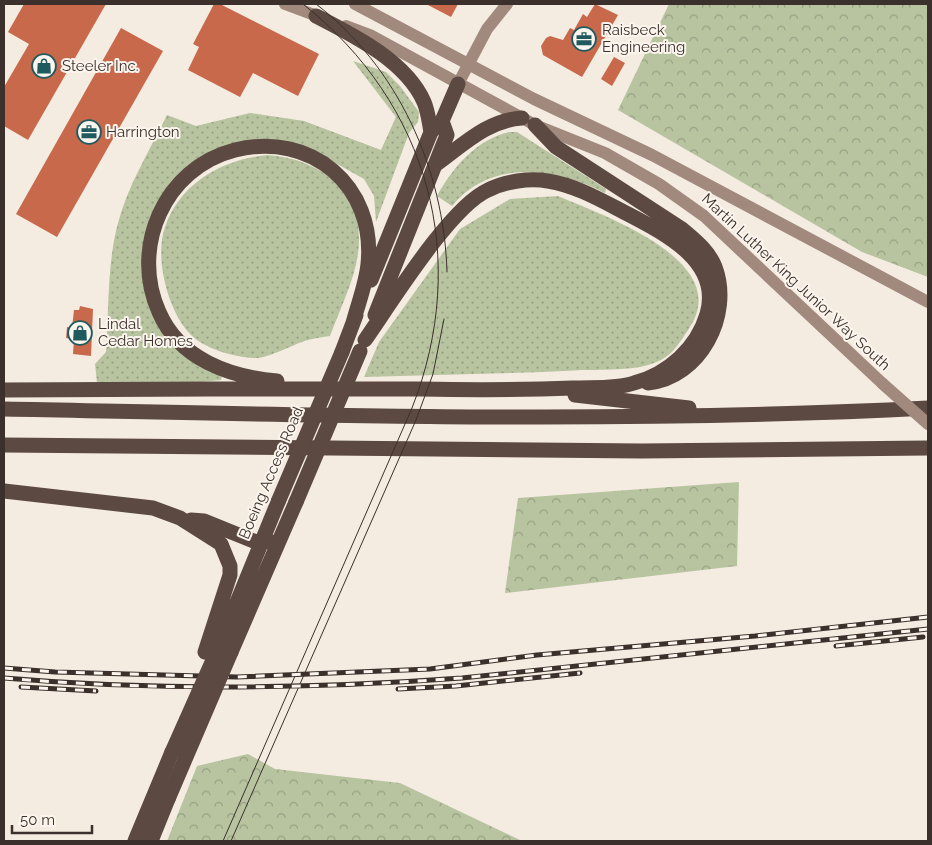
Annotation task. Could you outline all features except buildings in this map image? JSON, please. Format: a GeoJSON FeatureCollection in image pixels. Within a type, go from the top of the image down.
{"type":"FeatureCollection","features":[{"type":"Feature","properties":{"kind":"highway"},"geometry":{"type":"LineString","coordinates":[[316,16],[363,40],[407,76],[424,102],[432,132]]}},
{"type":"Feature","properties":{"kind":"highway","name":"Boeing Access Road"},"geometry":{"type":"LineString","coordinates":[[150,841],[168,798],[218,652],[278,502],[432,132],[442,121],[458,84]]}},
{"type":"Feature","properties":{"kind":"highway"},"geometry":{"type":"LineString","coordinates":[[4,390],[516,390],[632,384],[660,382],[680,374],[704,347],[712,333],[719,308],[719,285],[715,267],[700,245],[682,229],[556,147],[528,122],[506,120],[480,132],[434,166]]}},
{"type":"Feature","properties":{"kind":"highway","name":"Boeing Access Road"},"geometry":{"type":"LineString","coordinates":[[218,652],[281,534],[363,346],[446,135],[442,121]]}},
{"type":"Feature","properties":{"kind":"highway"},"geometry":{"type":"LineString","coordinates":[[353,323],[368,265],[365,220],[361,208],[346,182],[325,164],[300,152],[285,148],[264,147],[234,150],[196,169],[183,180],[161,208],[150,236],[147,267],[149,286],[162,321],[184,347],[216,368],[263,380],[380,389]]}},
{"type":"Feature","properties":{"kind":"highway"},"geometry":{"type":"LineString","coordinates":[[363,346],[414,270],[468,203],[488,189],[503,184],[519,181],[547,181],[579,191],[673,238],[692,255],[705,277],[709,291],[708,310],[696,338],[674,363],[652,377],[632,384]]}},
{"type":"Feature","properties":{"kind":"highway"},"geometry":{"type":"LineString","coordinates":[[516,390],[763,416]]}},
{"type":"Feature","properties":{"kind":"highway"},"geometry":{"type":"LineString","coordinates":[[4,409],[400,416],[763,416],[928,407]]}},
{"type":"Feature","properties":{"kind":"highway"},"geometry":{"type":"LineString","coordinates":[[4,445],[642,451],[928,448]]}},
{"type":"Feature","properties":{"kind":"highway"},"geometry":{"type":"LineString","coordinates":[[4,491],[146,507],[180,518],[204,521],[261,544],[281,534]]}},
{"type":"Feature","properties":{"kind":"highway"},"geometry":{"type":"LineString","coordinates":[[136,841],[172,752],[218,652],[218,617],[230,575],[230,566],[221,544],[180,518]]}},
{"type":"Feature","properties":{"kind":"main road","name":"Martin Luther King Junior Way South"},"geometry":{"type":"LineString","coordinates":[[285,4],[370,35],[528,122],[605,153],[659,184],[704,216],[928,424]]}},
{"type":"Feature","properties":{"kind":"main road","name":"Martin Luther King Junior Way South"},"geometry":{"type":"LineString","coordinates":[[355,4],[543,103],[652,155],[928,302]]}},
{"type":"Feature","properties":{"kind":"main road","name":"Boeing Access Road"},"geometry":{"type":"LineString","coordinates":[[458,84],[487,29],[507,4]]}},
{"type":"Feature","properties":{"kind":"green space"},"geometry":{"type":"Polygon","coordinates":[[[669,4],[928,4],[928,277],[862,252],[618,110],[669,4]]]}},
{"type":"Feature","properties":{"kind":"green space"},"geometry":{"type":"Polygon","coordinates":[[[353,61],[386,72],[400,86],[419,112],[418,122],[409,133],[376,222],[374,196],[364,179],[314,151],[230,146],[200,157],[173,180],[159,200],[152,216],[148,296],[206,369],[222,377],[221,380],[97,383],[95,364],[106,352],[110,271],[118,223],[133,181],[167,115],[196,126],[250,113],[304,121],[381,150],[396,117],[353,61]]]}},
{"type":"Feature","properties":{"kind":"green space"},"geometry":{"type":"Polygon","coordinates":[[[509,132],[517,132],[606,189],[605,193],[586,184],[566,178],[546,173],[525,172],[505,174],[486,180],[468,191],[452,206],[437,196],[458,165],[476,148],[486,141],[509,132]]]}},
{"type":"Feature","properties":{"kind":"green space"},"geometry":{"type":"Polygon","coordinates":[[[268,155],[303,162],[318,169],[332,179],[343,190],[352,205],[357,221],[359,240],[353,277],[330,336],[308,340],[260,358],[254,358],[229,354],[212,348],[191,335],[176,313],[170,299],[162,269],[161,254],[165,227],[172,211],[192,186],[220,168],[251,157],[268,155]]]}},
{"type":"Feature","properties":{"kind":"green space"},"geometry":{"type":"Polygon","coordinates":[[[558,196],[630,228],[657,244],[679,261],[694,281],[698,303],[690,327],[680,342],[665,358],[650,365],[622,369],[364,377],[379,342],[460,229],[510,199],[558,196]]]}},
{"type":"Feature","properties":{"kind":"green space"},"geometry":{"type":"Polygon","coordinates":[[[739,482],[737,566],[505,593],[518,498],[739,482]]]}},
{"type":"Feature","properties":{"kind":"green space"},"geometry":{"type":"Polygon","coordinates":[[[248,754],[275,769],[400,783],[522,841],[167,841],[197,766],[248,754]]]}},
{"type":"Feature","properties":{"kind":"tram line"},"geometry":{"type":"LineString","coordinates":[[223,841],[412,408],[429,352],[438,296],[437,241],[427,187],[408,136],[381,88],[346,44],[303,4]]}},
{"type":"Feature","properties":{"kind":"tram line"},"geometry":{"type":"LineString","coordinates":[[316,4],[345,29],[371,58],[393,89],[411,123],[426,159],[437,196],[444,233],[447,272]]}},
{"type":"Feature","properties":{"kind":"tram line"},"geometry":{"type":"LineString","coordinates":[[231,841],[416,420],[433,374],[444,319]]}},
{"type":"Feature","properties":{"kind":"railway"},"geometry":{"type":"LineString","coordinates":[[4,668],[55,672],[237,677],[430,669],[537,655],[755,636],[928,617]]}},
{"type":"Feature","properties":{"kind":"railway"},"geometry":{"type":"LineString","coordinates":[[4,678],[176,687],[405,682],[462,678],[928,629]]}},
{"type":"Feature","properties":{"kind":"railway"},"geometry":{"type":"LineString","coordinates":[[836,646],[923,637]]}},
{"type":"Feature","properties":{"kind":"railway"},"geometry":{"type":"LineString","coordinates":[[398,689],[456,686],[580,673]]}},
{"type":"Feature","properties":{"kind":"railway"},"geometry":{"type":"LineString","coordinates":[[21,687],[96,691]]}},
{"type":"Feature","properties":{"kind":"place","name":"Raisbeck Engineering"},"geometry":{"type":"Point","coordinates":[584,39]}},
{"type":"Feature","properties":{"kind":"place","name":"Steeler Inc."},"geometry":{"type":"Point","coordinates":[44,66]}},
{"type":"Feature","properties":{"kind":"place","name":"Harrington"},"geometry":{"type":"Point","coordinates":[89,132]}},
{"type":"Feature","properties":{"kind":"place","name":"Lindal Cedar Homes"},"geometry":{"type":"Point","coordinates":[80,333]}}]}
